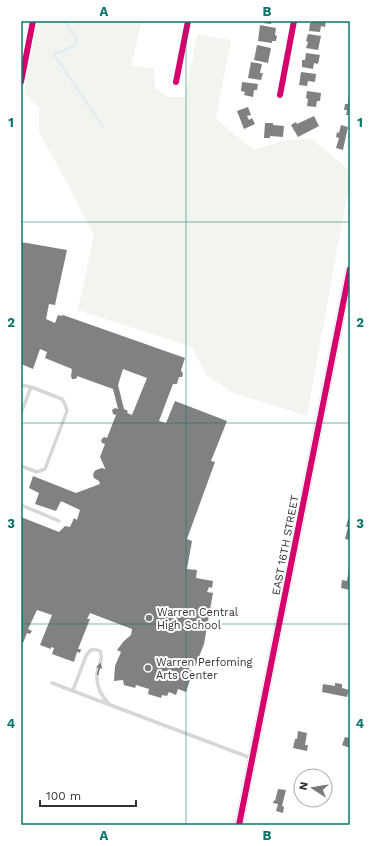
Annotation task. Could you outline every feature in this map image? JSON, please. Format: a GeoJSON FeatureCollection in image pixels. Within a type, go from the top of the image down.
{"type":"FeatureCollection","features":[{"type":"Feature","properties":{"kind":"street"},"geometry":{"type":"LineString","coordinates":[[21,82],[33,21]]}},
{"type":"Feature","properties":{"kind":"street"},"geometry":{"type":"LineString","coordinates":[[176,82],[188,21]]}},
{"type":"Feature","properties":{"kind":"street"},"geometry":{"type":"LineString","coordinates":[[280,95],[294,21]]}},
{"type":"Feature","properties":{"kind":"street","name":"EAST 16TH STREET"},"geometry":{"type":"LineString","coordinates":[[239,825],[350,269]]}},
{"type":"Feature","properties":{"kind":"lane"},"geometry":{"type":"LineString","coordinates":[[21,385],[31,387],[62,399],[67,411],[45,469],[37,472],[21,466]]}},
{"type":"Feature","properties":{"kind":"lane"},"geometry":{"type":"LineString","coordinates":[[21,412],[31,387]]}},
{"type":"Feature","properties":{"kind":"lane"},"geometry":{"type":"LineString","coordinates":[[21,505],[59,521]]}},
{"type":"Feature","properties":{"kind":"lane"},"geometry":{"type":"LineString","coordinates":[[73,690],[88,651],[100,651],[102,657],[97,674],[98,684],[102,696],[110,704]]}},
{"type":"Feature","properties":{"kind":"lane"},"geometry":{"type":"LineString","coordinates":[[52,683],[252,758]]}},
{"type":"Feature","properties":{"kind":"shaded area"},"geometry":{"type":"Polygon","coordinates":[[[37,21],[142,21],[131,66],[154,68],[155,88],[168,97],[185,97],[197,34],[231,40],[216,118],[218,121],[254,150],[285,140],[312,139],[350,171],[350,185],[307,416],[234,393],[206,375],[192,347],[78,310],[94,235],[39,133],[39,107],[24,93],[37,21]]]}},
{"type":"Feature","properties":{"kind":"building"},"geometry":{"type":"Polygon","coordinates":[[[264,21],[272,21],[271,24],[263,23],[264,21]]]}},
{"type":"Feature","properties":{"kind":"building"},"geometry":{"type":"Polygon","coordinates":[[[312,21],[326,21],[325,27],[321,26],[320,32],[309,31],[310,23],[312,23],[312,21]]]}},
{"type":"Feature","properties":{"kind":"building"},"geometry":{"type":"Polygon","coordinates":[[[260,25],[276,28],[276,41],[272,41],[272,43],[258,41],[260,25]]]}},
{"type":"Feature","properties":{"kind":"building"},"geometry":{"type":"Polygon","coordinates":[[[308,34],[321,36],[318,50],[306,48],[308,34]]]}},
{"type":"Feature","properties":{"kind":"building"},"geometry":{"type":"Polygon","coordinates":[[[257,45],[271,48],[268,63],[254,60],[257,45]]]}},
{"type":"Feature","properties":{"kind":"building"},"geometry":{"type":"Polygon","coordinates":[[[306,53],[320,55],[318,64],[314,63],[313,69],[302,67],[302,60],[305,60],[306,53]]]}},
{"type":"Feature","properties":{"kind":"building"},"geometry":{"type":"Polygon","coordinates":[[[251,62],[262,64],[260,73],[263,73],[261,80],[248,78],[251,62]]]}},
{"type":"Feature","properties":{"kind":"building"},"geometry":{"type":"Polygon","coordinates":[[[301,72],[316,74],[315,82],[308,81],[307,86],[299,85],[301,72]]]}},
{"type":"Feature","properties":{"kind":"building"},"geometry":{"type":"Polygon","coordinates":[[[242,82],[258,84],[257,90],[254,90],[253,97],[244,95],[245,92],[241,91],[242,82]]]}},
{"type":"Feature","properties":{"kind":"building"},"geometry":{"type":"Polygon","coordinates":[[[307,91],[321,93],[320,101],[317,101],[316,107],[307,106],[307,91]]]}},
{"type":"Feature","properties":{"kind":"building"},"geometry":{"type":"Polygon","coordinates":[[[349,95],[350,115],[346,115],[347,110],[344,110],[345,104],[348,104],[349,95]]]}},
{"type":"Feature","properties":{"kind":"building"},"geometry":{"type":"Polygon","coordinates":[[[248,107],[251,115],[247,116],[249,120],[252,118],[255,124],[244,129],[237,111],[248,107]]]}},
{"type":"Feature","properties":{"kind":"building"},"geometry":{"type":"Polygon","coordinates":[[[314,116],[319,126],[298,137],[291,125],[296,122],[297,124],[314,116]]]}},
{"type":"Feature","properties":{"kind":"building"},"geometry":{"type":"Polygon","coordinates":[[[265,123],[273,123],[273,125],[284,126],[283,137],[270,136],[270,138],[264,138],[265,123]]]}},
{"type":"Feature","properties":{"kind":"building"},"geometry":{"type":"Polygon","coordinates":[[[341,125],[348,127],[343,150],[336,148],[339,138],[336,137],[337,132],[339,133],[341,125]]]}},
{"type":"Feature","properties":{"kind":"building","name":"Warren Central High School"},"geometry":{"type":"Polygon","coordinates":[[[21,242],[67,250],[55,305],[49,304],[46,319],[55,323],[58,315],[63,315],[185,358],[181,370],[183,374],[182,377],[179,377],[177,384],[173,384],[159,421],[166,423],[175,401],[227,421],[211,461],[215,462],[187,539],[192,541],[187,569],[197,570],[196,578],[213,581],[212,588],[209,587],[207,592],[213,593],[204,644],[195,667],[190,666],[189,670],[193,671],[186,692],[178,689],[176,695],[169,692],[167,696],[162,695],[161,698],[148,694],[149,689],[136,685],[135,688],[124,685],[123,680],[114,681],[115,666],[121,652],[117,650],[131,635],[132,629],[90,613],[87,619],[90,619],[78,649],[81,649],[80,653],[77,652],[74,662],[52,654],[54,648],[51,647],[51,649],[40,645],[52,615],[37,610],[28,629],[32,631],[30,634],[27,633],[23,643],[21,642],[21,517],[59,532],[65,526],[70,527],[74,518],[77,520],[80,510],[61,501],[56,511],[35,504],[39,493],[29,488],[33,476],[76,493],[100,484],[93,475],[96,470],[102,468],[105,469],[100,457],[105,444],[102,443],[101,440],[104,437],[107,438],[116,415],[113,414],[112,410],[115,408],[118,409],[113,389],[77,376],[77,378],[72,379],[72,369],[45,358],[47,352],[40,349],[33,369],[21,364],[21,242]],[[123,369],[118,385],[124,409],[128,411],[127,413],[132,415],[147,378],[123,369]]]}},
{"type":"Feature","properties":{"kind":"building"},"geometry":{"type":"Polygon","coordinates":[[[348,519],[350,520],[350,540],[345,539],[348,519]]]}},
{"type":"Feature","properties":{"kind":"building"},"geometry":{"type":"Polygon","coordinates":[[[349,568],[350,590],[341,588],[342,580],[347,581],[349,568]]]}},
{"type":"Feature","properties":{"kind":"building"},"geometry":{"type":"Polygon","coordinates":[[[335,683],[342,684],[342,688],[349,690],[347,697],[322,692],[323,684],[335,686],[335,683]]]}},
{"type":"Feature","properties":{"kind":"building"},"geometry":{"type":"Polygon","coordinates":[[[298,731],[307,733],[305,745],[308,745],[307,751],[293,748],[295,739],[297,739],[298,731]]]}},
{"type":"Feature","properties":{"kind":"building"},"geometry":{"type":"Polygon","coordinates":[[[345,737],[350,738],[350,748],[342,745],[345,737]]]}},
{"type":"Feature","properties":{"kind":"building"},"geometry":{"type":"Polygon","coordinates":[[[278,789],[286,790],[282,806],[284,807],[283,813],[276,811],[278,804],[273,803],[274,800],[275,801],[278,789]]]}},
{"type":"Feature","properties":{"kind":"waterway"},"geometry":{"type":"LineString","coordinates":[[65,21],[77,40],[75,45],[61,52],[53,53],[104,128]]}},
{"type":"Feature","properties":{"kind":"cycle path"},"geometry":{"type":"LineString","coordinates":[[21,82],[33,21]]}},
{"type":"Feature","properties":{"kind":"cycle path"},"geometry":{"type":"LineString","coordinates":[[176,82],[188,21]]}},
{"type":"Feature","properties":{"kind":"cycle path"},"geometry":{"type":"LineString","coordinates":[[280,95],[294,21]]}},
{"type":"Feature","properties":{"kind":"cycle path"},"geometry":{"type":"LineString","coordinates":[[239,825],[350,269]]}},
{"type":"Feature","properties":{"kind":"place","name":"Warren Central High School"},"geometry":{"type":"Point","coordinates":[149,618]}},
{"type":"Feature","properties":{"kind":"place","name":"Warren Perfoming Arts Center"},"geometry":{"type":"Point","coordinates":[148,668]}}]}
